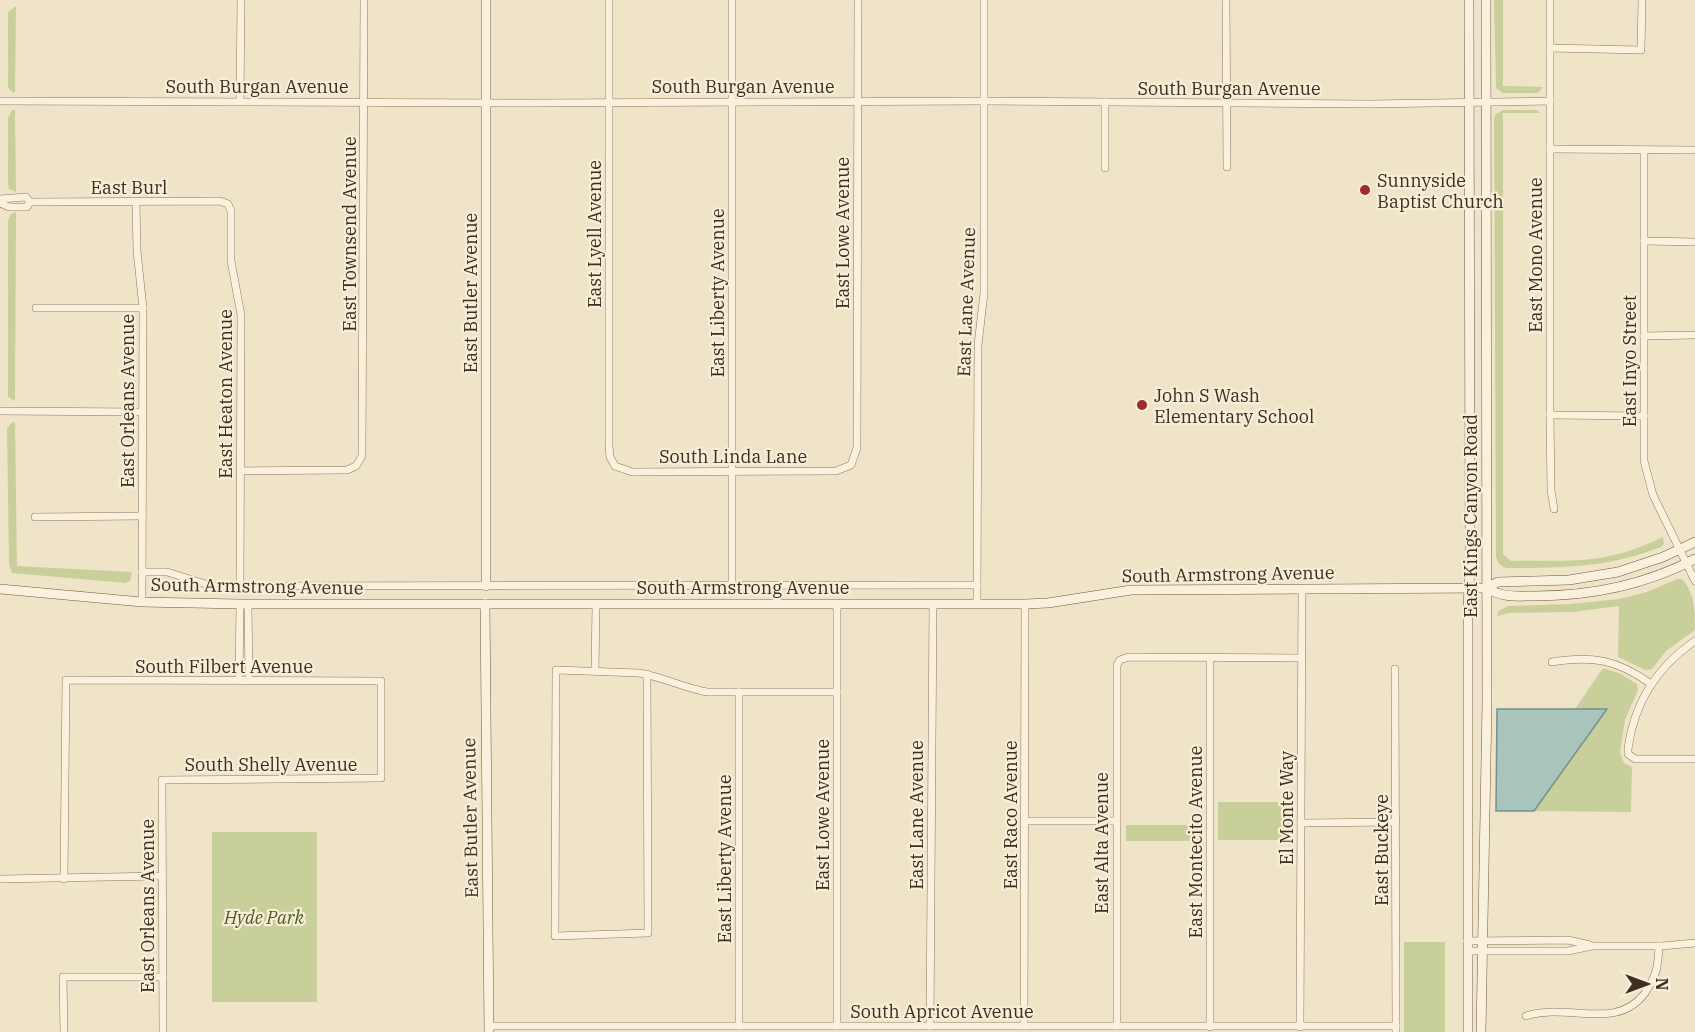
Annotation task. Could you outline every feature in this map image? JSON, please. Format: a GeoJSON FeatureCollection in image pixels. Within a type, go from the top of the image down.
{"type":"FeatureCollection","features":[{"type":"Feature","properties":{"kind":"street"},"geometry":{"type":"LineString","coordinates":[[240,101],[241,0]]}},
{"type":"Feature","properties":{"kind":"street","name":"East Townsend Avenue"},"geometry":{"type":"LineString","coordinates":[[240,471],[342,470],[356,466],[362,456],[364,0]]}},
{"type":"Feature","properties":{"kind":"street","name":"East Butler Avenue"},"geometry":{"type":"LineString","coordinates":[[486,0],[486,586]]}},
{"type":"Feature","properties":{"kind":"street","name":"East Lyell Avenue"},"geometry":{"type":"LineString","coordinates":[[609,0],[609,446],[610,457],[615,466]]}},
{"type":"Feature","properties":{"kind":"street","name":"East Liberty Avenue"},"geometry":{"type":"LineString","coordinates":[[732,0],[732,585]]}},
{"type":"Feature","properties":{"kind":"street","name":"East Lowe Avenue"},"geometry":{"type":"LineString","coordinates":[[851,465],[857,448],[858,0]]}},
{"type":"Feature","properties":{"kind":"street","name":"East Lane Avenue"},"geometry":{"type":"LineString","coordinates":[[977,604],[978,345],[984,293],[984,0]]}},
{"type":"Feature","properties":{"kind":"street"},"geometry":{"type":"LineString","coordinates":[[1226,0],[1227,167]]}},
{"type":"Feature","properties":{"kind":"street","name":"East Kings Canyon Road"},"geometry":{"type":"LineString","coordinates":[[1468,1032],[1469,0]]}},
{"type":"Feature","properties":{"kind":"street","name":"East Kings Canyon Road"},"geometry":{"type":"LineString","coordinates":[[1481,1032],[1487,704],[1486,0]]}},
{"type":"Feature","properties":{"kind":"street","name":"East Mono Avenue"},"geometry":{"type":"LineString","coordinates":[[1550,0],[1550,415],[1551,490],[1554,509]]}},
{"type":"Feature","properties":{"kind":"street"},"geometry":{"type":"LineString","coordinates":[[1550,48],[1641,50],[1642,0]]}},
{"type":"Feature","properties":{"kind":"street","name":"South Burgan Avenue"},"geometry":{"type":"LineString","coordinates":[[0,101],[984,100],[1226,103],[1550,101]]}},
{"type":"Feature","properties":{"kind":"street"},"geometry":{"type":"LineString","coordinates":[[1105,102],[1105,168]]}},
{"type":"Feature","properties":{"kind":"street"},"geometry":{"type":"LineString","coordinates":[[1550,149],[1695,150]]}},
{"type":"Feature","properties":{"kind":"street","name":"East Inyo Street"},"geometry":{"type":"LineString","coordinates":[[1644,150],[1644,461],[1653,495],[1679,550],[1691,561],[1695,581]]}},
{"type":"Feature","properties":{"kind":"street","name":"East Burl"},"geometry":{"type":"LineString","coordinates":[[0,201],[26,197],[30,202],[220,201],[228,204]]}},
{"type":"Feature","properties":{"kind":"street","name":"East Orleans Avenue"},"geometry":{"type":"LineString","coordinates":[[136,202],[137,251],[143,308],[142,602]]}},
{"type":"Feature","properties":{"kind":"street","name":"East Heaton Avenue"},"geometry":{"type":"LineString","coordinates":[[228,204],[231,211],[231,261],[241,315],[240,586]]}},
{"type":"Feature","properties":{"kind":"street"},"geometry":{"type":"LineString","coordinates":[[1644,241],[1695,242]]}},
{"type":"Feature","properties":{"kind":"street"},"geometry":{"type":"LineString","coordinates":[[36,308],[143,308]]}},
{"type":"Feature","properties":{"kind":"street"},"geometry":{"type":"LineString","coordinates":[[1644,336],[1695,335]]}},
{"type":"Feature","properties":{"kind":"street"},"geometry":{"type":"LineString","coordinates":[[0,411],[142,412]]}},
{"type":"Feature","properties":{"kind":"street"},"geometry":{"type":"LineString","coordinates":[[1550,415],[1644,416]]}},
{"type":"Feature","properties":{"kind":"street","name":"South Linda Lane"},"geometry":{"type":"LineString","coordinates":[[615,466],[632,472],[836,471],[844,470],[851,465]]}},
{"type":"Feature","properties":{"kind":"street"},"geometry":{"type":"LineString","coordinates":[[35,517],[142,516]]}},
{"type":"Feature","properties":{"kind":"street"},"geometry":{"type":"LineString","coordinates":[[1486,588],[1498,582],[1569,580],[1618,572],[1642,566],[1695,542]]}},
{"type":"Feature","properties":{"kind":"street"},"geometry":{"type":"LineString","coordinates":[[1486,588],[1499,596],[1576,595],[1633,584],[1691,561]]}},
{"type":"Feature","properties":{"kind":"street","name":"South Armstrong Avenue"},"geometry":{"type":"LineString","coordinates":[[142,572],[167,573],[207,586],[977,585]]}},
{"type":"Feature","properties":{"kind":"street","name":"South Armstrong Avenue"},"geometry":{"type":"LineString","coordinates":[[0,588],[142,602],[244,604],[1025,604],[1048,603],[1131,590],[1486,588]]}},
{"type":"Feature","properties":{"kind":"street","name":"El Monte Way"},"geometry":{"type":"LineString","coordinates":[[1300,1027],[1302,589]]}},
{"type":"Feature","properties":{"kind":"street"},"geometry":{"type":"LineString","coordinates":[[239,680],[244,604]]}},
{"type":"Feature","properties":{"kind":"street"},"geometry":{"type":"LineString","coordinates":[[244,604],[249,680]]}},
{"type":"Feature","properties":{"kind":"street","name":"East Butler Avenue"},"geometry":{"type":"LineString","coordinates":[[485,604],[489,1029]]}},
{"type":"Feature","properties":{"kind":"street"},"geometry":{"type":"LineString","coordinates":[[595,670],[596,604]]}},
{"type":"Feature","properties":{"kind":"street","name":"East Lowe Avenue"},"geometry":{"type":"LineString","coordinates":[[837,604],[837,1026]]}},
{"type":"Feature","properties":{"kind":"street","name":"East Lane Avenue"},"geometry":{"type":"LineString","coordinates":[[930,1026],[933,604]]}},
{"type":"Feature","properties":{"kind":"street","name":"East Raco Avenue"},"geometry":{"type":"LineString","coordinates":[[1024,1026],[1025,604]]}},
{"type":"Feature","properties":{"kind":"street"},"geometry":{"type":"LineString","coordinates":[[1695,641],[1663,668],[1650,684],[1630,732],[1628,749],[1631,757],[1640,759],[1695,759]]}},
{"type":"Feature","properties":{"kind":"street","name":"East Alta Avenue"},"geometry":{"type":"LineString","coordinates":[[1117,1026],[1117,671],[1120,660],[1128,657],[1210,658]]}},
{"type":"Feature","properties":{"kind":"street"},"geometry":{"type":"LineString","coordinates":[[1210,658],[1301,658]]}},
{"type":"Feature","properties":{"kind":"street","name":"East Montecito Avenue"},"geometry":{"type":"LineString","coordinates":[[1210,658],[1210,1026]]}},
{"type":"Feature","properties":{"kind":"street"},"geometry":{"type":"LineString","coordinates":[[1552,662],[1584,658],[1613,663],[1626,668],[1650,684]]}},
{"type":"Feature","properties":{"kind":"street","name":"East Buckeye"},"geometry":{"type":"LineString","coordinates":[[1395,669],[1396,1029]]}},
{"type":"Feature","properties":{"kind":"street"},"geometry":{"type":"LineString","coordinates":[[647,674],[648,933],[555,936],[556,670],[647,674],[698,690],[837,692]]}},
{"type":"Feature","properties":{"kind":"street","name":"South Filbert Avenue"},"geometry":{"type":"LineString","coordinates":[[64,879],[66,681],[381,681],[381,778]]}},
{"type":"Feature","properties":{"kind":"street","name":"East Liberty Avenue"},"geometry":{"type":"LineString","coordinates":[[739,692],[739,1026]]}},
{"type":"Feature","properties":{"kind":"street","name":"South Shelly Avenue"},"geometry":{"type":"LineString","coordinates":[[162,780],[381,778]]}},
{"type":"Feature","properties":{"kind":"street","name":"East Orleans Avenue"},"geometry":{"type":"LineString","coordinates":[[162,780],[163,1032]]}},
{"type":"Feature","properties":{"kind":"street"},"geometry":{"type":"LineString","coordinates":[[1024,821],[1116,821]]}},
{"type":"Feature","properties":{"kind":"street"},"geometry":{"type":"LineString","coordinates":[[1301,823],[1395,822]]}},
{"type":"Feature","properties":{"kind":"street"},"geometry":{"type":"LineString","coordinates":[[0,879],[162,876]]}},
{"type":"Feature","properties":{"kind":"street"},"geometry":{"type":"LineString","coordinates":[[1467,941],[1568,940],[1592,946]]}},
{"type":"Feature","properties":{"kind":"street"},"geometry":{"type":"LineString","coordinates":[[1468,951],[1568,951],[1592,946],[1659,946],[1695,943]]}},
{"type":"Feature","properties":{"kind":"street"},"geometry":{"type":"LineString","coordinates":[[1526,1017],[1539,1012],[1605,1017],[1624,1013],[1640,1000],[1656,976],[1659,946]]}},
{"type":"Feature","properties":{"kind":"street"},"geometry":{"type":"LineString","coordinates":[[63,1032],[63,977],[162,977]]}},
{"type":"Feature","properties":{"kind":"street","name":"South Apricot Avenue"},"geometry":{"type":"LineString","coordinates":[[489,1029],[739,1026],[930,1026],[976,1029],[1024,1026],[1117,1026],[1167,1029],[1210,1026],[1396,1029]]}},
{"type":"Feature","properties":{"kind":"green space"},"geometry":{"type":"Polygon","coordinates":[[[1494,0],[1503,0],[1503,86],[1543,87],[1538,93],[1503,93],[1496,88],[1494,0]]]}},
{"type":"Feature","properties":{"kind":"green space"},"geometry":{"type":"Polygon","coordinates":[[[16,6],[15,93],[8,87],[8,12],[16,6]]]}},
{"type":"Feature","properties":{"kind":"green space"},"geometry":{"type":"Polygon","coordinates":[[[12,110],[15,110],[16,192],[9,189],[8,185],[8,118],[12,110]]]}},
{"type":"Feature","properties":{"kind":"green space"},"geometry":{"type":"Polygon","coordinates":[[[1503,110],[1537,110],[1540,113],[1503,113],[1503,554],[1511,561],[1586,560],[1624,552],[1663,537],[1664,544],[1661,547],[1641,554],[1603,563],[1546,568],[1505,568],[1496,558],[1494,118],[1503,110]]]}},
{"type":"Feature","properties":{"kind":"green space"},"geometry":{"type":"Polygon","coordinates":[[[16,212],[15,401],[8,397],[8,221],[11,214],[16,212]]]}},
{"type":"Feature","properties":{"kind":"green space"},"geometry":{"type":"Polygon","coordinates":[[[15,422],[17,566],[132,572],[130,581],[125,583],[12,573],[9,564],[7,429],[11,423],[15,422]]]}},
{"type":"Feature","properties":{"kind":"green space"},"geometry":{"type":"Polygon","coordinates":[[[1682,579],[1690,590],[1695,630],[1666,651],[1652,669],[1645,670],[1618,657],[1619,606],[1572,612],[1509,613],[1497,616],[1498,611],[1508,606],[1570,604],[1619,599],[1647,592],[1682,579]]]}},
{"type":"Feature","properties":{"kind":"green space"},"geometry":{"type":"Polygon","coordinates":[[[1603,668],[1621,674],[1637,684],[1638,690],[1625,720],[1620,753],[1624,763],[1632,767],[1631,812],[1534,811],[1606,710],[1575,709],[1603,668]]]}},
{"type":"Feature","properties":{"kind":"green space"},"geometry":{"type":"Polygon","coordinates":[[[1218,802],[1291,802],[1292,840],[1218,840],[1218,802]]]}},
{"type":"Feature","properties":{"kind":"green space"},"geometry":{"type":"Polygon","coordinates":[[[1126,825],[1200,825],[1200,841],[1126,841],[1126,825]]]}},
{"type":"Feature","properties":{"kind":"green space","name":"Hyde Park"},"geometry":{"type":"Polygon","coordinates":[[[212,832],[317,832],[317,1002],[212,1002],[212,832]]]}},
{"type":"Feature","properties":{"kind":"green space"},"geometry":{"type":"Polygon","coordinates":[[[1404,942],[1445,942],[1445,1032],[1404,1032],[1404,942]]]}},
{"type":"Feature","properties":{"kind":"water"},"geometry":{"type":"Polygon","coordinates":[[[1497,709],[1607,709],[1534,811],[1496,811],[1497,709]]]}},
{"type":"Feature","properties":{"kind":"place","name":"Sunnyside Baptist Church"},"geometry":{"type":"Point","coordinates":[1365,190]}},
{"type":"Feature","properties":{"kind":"place","name":"John S Wash Elementary School"},"geometry":{"type":"Point","coordinates":[1142,405]}}]}
